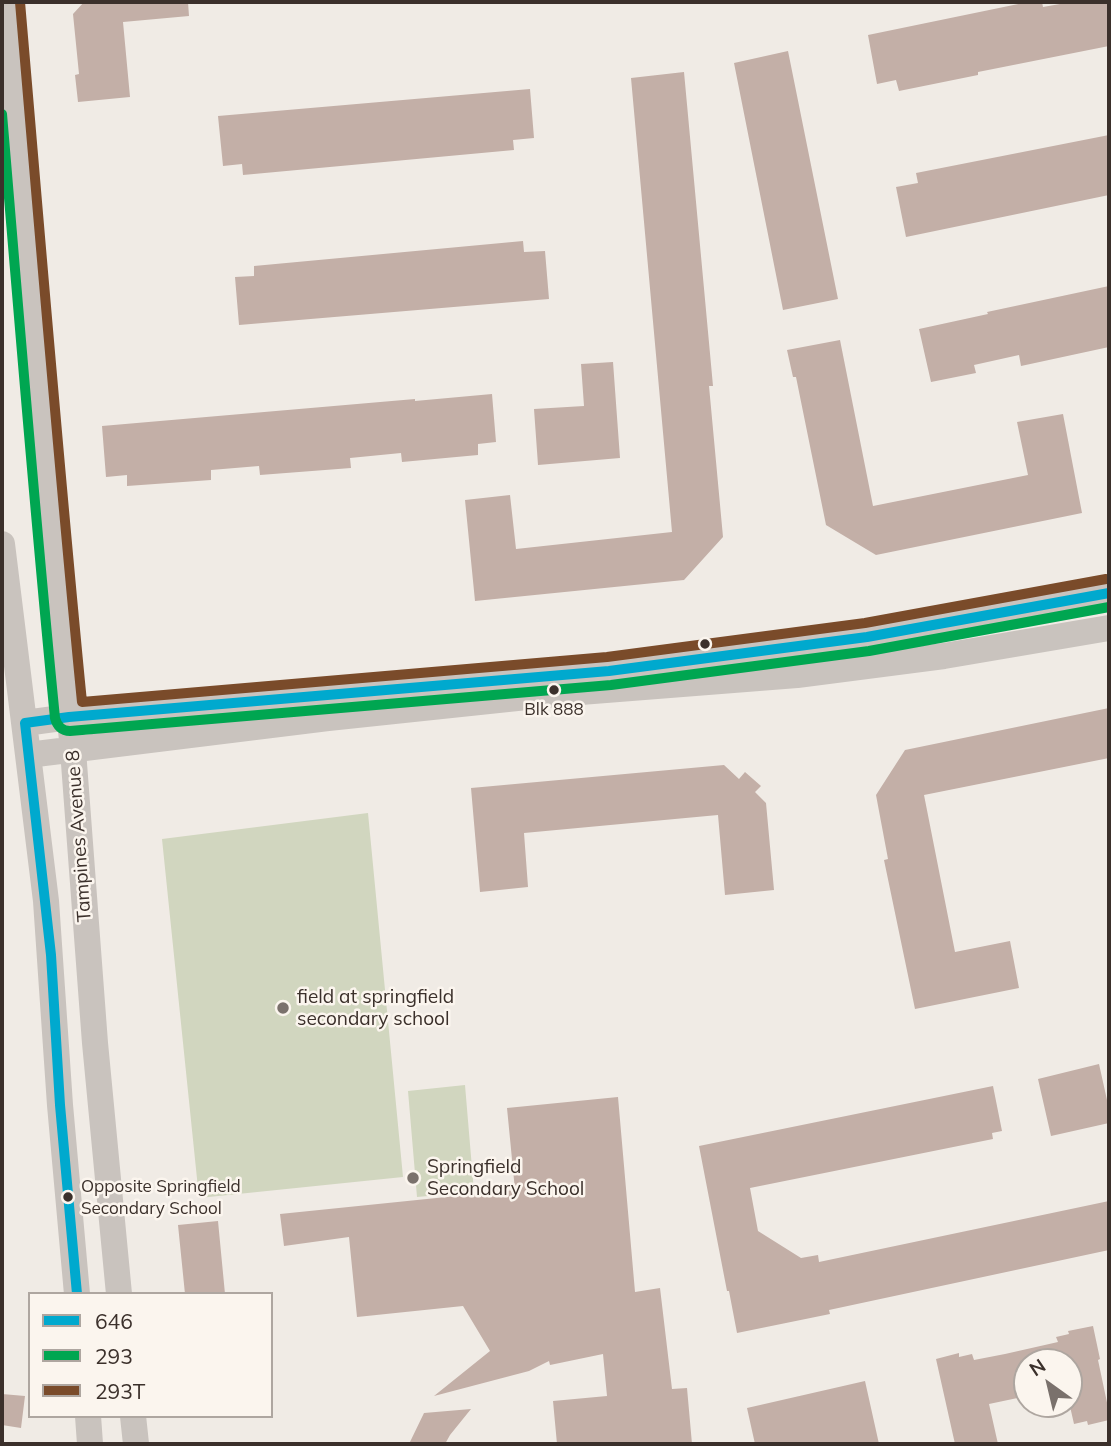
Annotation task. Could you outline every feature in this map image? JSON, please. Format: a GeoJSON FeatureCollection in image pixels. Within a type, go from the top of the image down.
{"type":"FeatureCollection","features":[{"type":"Feature","properties":{"kind":"street","name":"Tampines Avenue 8"},"geometry":{"type":"LineString","coordinates":[[6,2],[119,1292]]}},
{"type":"Feature","properties":{"kind":"street","name":"Tampines Avenue 8"},"geometry":{"type":"LineString","coordinates":[[2,544],[51,955],[60,1105],[77,1292]]}},
{"type":"Feature","properties":{"kind":"street"},"geometry":{"type":"LineString","coordinates":[[25,723],[609,671],[867,637],[1109,593]]}},
{"type":"Feature","properties":{"kind":"street"},"geometry":{"type":"LineString","coordinates":[[28,755],[328,718],[555,694],[797,675],[944,656],[1109,628]]}},
{"type":"Feature","properties":{"kind":"street"},"geometry":{"type":"LineString","coordinates":[[88,1418],[90,1444]]}},
{"type":"Feature","properties":{"kind":"street"},"geometry":{"type":"LineString","coordinates":[[133,1418],[136,1444]]}},
{"type":"Feature","properties":{"kind":"green space","name":"field at springfield secondary school"},"geometry":{"type":"Polygon","coordinates":[[[368,813],[403,1177],[199,1198],[162,839],[368,813]]]}},
{"type":"Feature","properties":{"kind":"green space"},"geometry":{"type":"Polygon","coordinates":[[[465,1085],[474,1192],[417,1197],[408,1091],[465,1085]]]}},
{"type":"Feature","properties":{"kind":"building"},"geometry":{"type":"Polygon","coordinates":[[[84,2],[188,2],[189,16],[123,22],[130,97],[78,102],[75,75],[79,74],[73,14],[84,2]]]}},
{"type":"Feature","properties":{"kind":"building"},"geometry":{"type":"Polygon","coordinates":[[[1028,2],[1042,2],[1043,7],[1071,2],[1109,2],[1109,46],[899,91],[896,80],[877,84],[868,35],[1028,2]]]}},
{"type":"Feature","properties":{"kind":"building"},"geometry":{"type":"Polygon","coordinates":[[[788,51],[838,299],[783,310],[734,63],[788,51]]]}},
{"type":"Feature","properties":{"kind":"building"},"geometry":{"type":"Polygon","coordinates":[[[684,72],[713,386],[709,386],[723,537],[684,580],[475,601],[465,500],[510,495],[516,549],[672,532],[631,78],[684,72]]]}},
{"type":"Feature","properties":{"kind":"building"},"geometry":{"type":"Polygon","coordinates":[[[530,89],[534,138],[513,140],[514,150],[243,175],[242,164],[223,166],[218,116],[530,89]]]}},
{"type":"Feature","properties":{"kind":"building"},"geometry":{"type":"Polygon","coordinates":[[[1109,135],[1109,195],[906,237],[896,187],[918,183],[916,173],[1109,135]]]}},
{"type":"Feature","properties":{"kind":"building"},"geometry":{"type":"Polygon","coordinates":[[[523,241],[524,252],[545,251],[549,299],[239,325],[235,277],[254,276],[254,266],[523,241]]]}},
{"type":"Feature","properties":{"kind":"building"},"geometry":{"type":"Polygon","coordinates":[[[1109,286],[1109,347],[1021,366],[1019,355],[974,365],[976,373],[931,382],[919,329],[1109,286]]]}},
{"type":"Feature","properties":{"kind":"building"},"geometry":{"type":"Polygon","coordinates":[[[840,340],[873,506],[1028,475],[1017,422],[1063,414],[1082,513],[876,555],[826,525],[796,377],[793,377],[787,350],[840,340]]]}},
{"type":"Feature","properties":{"kind":"building"},"geometry":{"type":"Polygon","coordinates":[[[613,362],[620,458],[538,465],[534,409],[584,406],[581,364],[613,362]]]}},
{"type":"Feature","properties":{"kind":"building"},"geometry":{"type":"Polygon","coordinates":[[[492,394],[496,442],[478,444],[478,455],[402,462],[401,453],[350,458],[351,468],[260,475],[259,466],[211,470],[211,480],[127,486],[127,475],[106,477],[102,426],[492,394]]]}},
{"type":"Feature","properties":{"kind":"building"},"geometry":{"type":"Polygon","coordinates":[[[1109,708],[1109,758],[924,795],[955,952],[1010,941],[1019,988],[915,1009],[884,860],[888,859],[876,795],[905,750],[1109,708]]]}},
{"type":"Feature","properties":{"kind":"building"},"geometry":{"type":"Polygon","coordinates":[[[724,765],[739,779],[745,772],[761,786],[755,792],[766,803],[774,890],[725,895],[718,815],[524,833],[528,887],[480,892],[471,788],[724,765]]]}},
{"type":"Feature","properties":{"kind":"building"},"geometry":{"type":"Polygon","coordinates":[[[1099,1064],[1109,1109],[1109,1123],[1051,1136],[1038,1079],[1099,1064]]]}},
{"type":"Feature","properties":{"kind":"building"},"geometry":{"type":"Polygon","coordinates":[[[993,1086],[1002,1131],[992,1133],[993,1139],[750,1188],[758,1231],[801,1258],[818,1255],[819,1262],[1109,1201],[1109,1250],[829,1310],[830,1314],[737,1333],[699,1146],[993,1086]]]}},
{"type":"Feature","properties":{"kind":"building"},"geometry":{"type":"Polygon","coordinates":[[[618,1097],[635,1292],[660,1288],[672,1389],[687,1388],[692,1444],[557,1444],[553,1401],[607,1396],[603,1354],[550,1365],[549,1361],[529,1371],[434,1396],[490,1351],[463,1306],[357,1317],[349,1237],[284,1246],[280,1214],[515,1190],[507,1108],[618,1097]]]}},
{"type":"Feature","properties":{"kind":"building"},"geometry":{"type":"Polygon","coordinates":[[[218,1221],[225,1292],[185,1292],[178,1225],[218,1221]]]}},
{"type":"Feature","properties":{"kind":"building"},"geometry":{"type":"Polygon","coordinates":[[[1093,1326],[1109,1420],[1088,1425],[1087,1421],[1074,1424],[1073,1418],[1083,1418],[1083,1348],[1032,1348],[1058,1342],[1056,1337],[1069,1334],[1068,1331],[1093,1326]]]}},
{"type":"Feature","properties":{"kind":"building"},"geometry":{"type":"Polygon","coordinates":[[[1013,1352],[1013,1399],[989,1404],[998,1444],[955,1444],[936,1359],[959,1353],[959,1357],[972,1354],[974,1360],[1013,1352]]]}},
{"type":"Feature","properties":{"kind":"building"},"geometry":{"type":"Polygon","coordinates":[[[865,1381],[879,1444],[755,1444],[747,1408],[865,1381]]]}},
{"type":"Feature","properties":{"kind":"building"},"geometry":{"type":"Polygon","coordinates":[[[2,1394],[25,1396],[21,1428],[2,1425],[2,1394]]]}},
{"type":"Feature","properties":{"kind":"building"},"geometry":{"type":"Polygon","coordinates":[[[471,1409],[445,1444],[409,1444],[424,1413],[471,1409]]]}},
{"type":"Feature","properties":{"kind":"transit line","name":"293T"},"geometry":{"type":"LineString","coordinates":[[20,2],[82,702],[607,657],[865,623],[1106,579]]}},
{"type":"Feature","properties":{"kind":"transit line","name":"293"},"geometry":{"type":"LineString","coordinates":[[2,114],[55,718],[65,730],[611,685],[869,651],[1109,607]]}},
{"type":"Feature","properties":{"kind":"transit line","name":"646"},"geometry":{"type":"LineString","coordinates":[[77,1292],[60,1105],[51,955],[25,723],[609,671],[867,637],[1109,593]]}},
{"type":"Feature","properties":{"kind":"place","name":"Blk 888"},"geometry":{"type":"Point","coordinates":[554,690]}},
{"type":"Feature","properties":{"kind":"place","name":"field at springfield secondary school"},"geometry":{"type":"Point","coordinates":[283,1008]}},
{"type":"Feature","properties":{"kind":"place","name":"Springfield Secondary School"},"geometry":{"type":"Point","coordinates":[413,1178]}},
{"type":"Feature","properties":{"kind":"place","name":"Opposite Springfield Secondary School"},"geometry":{"type":"Point","coordinates":[68,1197]}}]}
